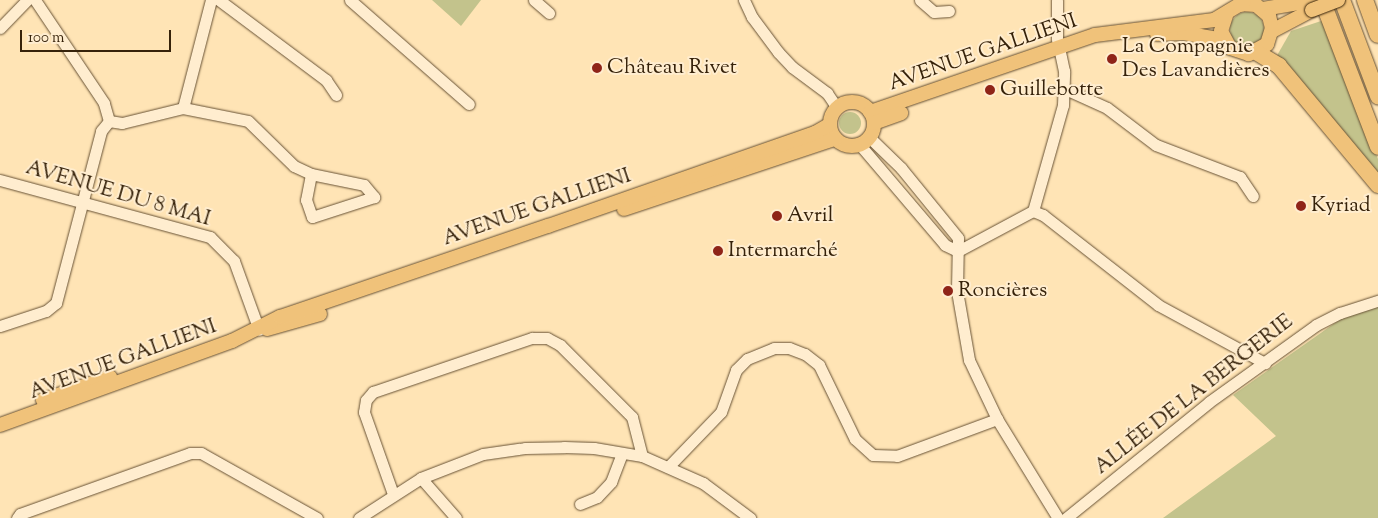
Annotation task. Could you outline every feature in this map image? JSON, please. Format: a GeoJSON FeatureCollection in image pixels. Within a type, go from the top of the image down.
{"type":"FeatureCollection","features":[{"type":"Feature","properties":{"kind":"highway"},"geometry":{"type":"LineString","coordinates":[[1342,0],[1378,96]]}},
{"type":"Feature","properties":{"kind":"highway"},"geometry":{"type":"LineString","coordinates":[[1365,0],[1378,35]]}},
{"type":"Feature","properties":{"kind":"highway"},"geometry":{"type":"LineString","coordinates":[[1374,0],[1378,8]]}},
{"type":"Feature","properties":{"kind":"highway"},"geometry":{"type":"LineString","coordinates":[[1315,3],[1378,147]]}},
{"type":"Feature","properties":{"kind":"highway"},"geometry":{"type":"LineString","coordinates":[[1256,52],[1280,66],[1378,185]]}},
{"type":"Feature","properties":{"kind":"main road"},"geometry":{"type":"LineString","coordinates":[[1272,32],[1315,3],[1338,0]]}},
{"type":"Feature","properties":{"kind":"main road","name":"AVENUE GALLIENI"},"geometry":{"type":"LineString","coordinates":[[872,117],[1059,51],[1095,36],[1204,22],[1227,13],[1242,2],[1263,9],[1315,3]]}},
{"type":"Feature","properties":{"kind":"main road"},"geometry":{"type":"LineString","coordinates":[[1256,52],[1267,44],[1272,32],[1270,19],[1263,9]]}},
{"type":"Feature","properties":{"kind":"main road"},"geometry":{"type":"LineString","coordinates":[[1224,40],[1222,25],[1227,13]]}},
{"type":"Feature","properties":{"kind":"main road","name":"AVENUE GALLIENI"},"geometry":{"type":"LineString","coordinates":[[1059,51],[1098,42],[1151,35],[1184,34],[1224,40],[1239,53],[1256,52]]}},
{"type":"Feature","properties":{"kind":"main road"},"geometry":{"type":"LineString","coordinates":[[858,103],[872,117],[864,141],[845,146],[835,139],[829,125],[837,108],[858,103]]}},
{"type":"Feature","properties":{"kind":"main road","name":"AVENUE GALLIENI"},"geometry":{"type":"LineString","coordinates":[[0,425],[259,330],[280,316],[531,232],[815,133],[829,125]]}},
{"type":"Feature","properties":{"kind":"main road","name":"AVENUE GALLIENI"},"geometry":{"type":"LineString","coordinates":[[0,415],[237,333],[302,320],[551,233],[835,139]]}},
{"type":"Feature","properties":{"kind":"street"},"geometry":{"type":"LineString","coordinates":[[0,28],[27,0]]}},
{"type":"Feature","properties":{"kind":"street"},"geometry":{"type":"LineString","coordinates":[[35,0],[104,103],[109,121]]}},
{"type":"Feature","properties":{"kind":"street"},"geometry":{"type":"LineString","coordinates":[[183,108],[218,0],[326,80],[336,95]]}},
{"type":"Feature","properties":{"kind":"street"},"geometry":{"type":"LineString","coordinates":[[350,0],[469,104]]}},
{"type":"Feature","properties":{"kind":"street"},"geometry":{"type":"LineString","coordinates":[[534,0],[549,14]]}},
{"type":"Feature","properties":{"kind":"street"},"geometry":{"type":"LineString","coordinates":[[744,0],[752,17],[778,52],[792,67],[827,93],[837,108]]}},
{"type":"Feature","properties":{"kind":"street"},"geometry":{"type":"LineString","coordinates":[[920,0],[934,12],[949,11]]}},
{"type":"Feature","properties":{"kind":"street"},"geometry":{"type":"LineString","coordinates":[[958,251],[1033,211],[1063,105],[1064,88],[1059,51],[1056,0]]}},
{"type":"Feature","properties":{"kind":"street"},"geometry":{"type":"LineString","coordinates":[[1064,88],[1107,108],[1156,145],[1240,177],[1253,196]]}},
{"type":"Feature","properties":{"kind":"street"},"geometry":{"type":"LineString","coordinates":[[109,121],[122,122],[183,108],[248,121],[294,166],[311,174],[364,185],[374,197],[312,217],[306,200],[311,174]]}},
{"type":"Feature","properties":{"kind":"street"},"geometry":{"type":"LineString","coordinates":[[0,326],[46,311],[56,303],[101,131],[109,121]]}},
{"type":"Feature","properties":{"kind":"street"},"geometry":{"type":"LineString","coordinates":[[864,141],[945,245],[958,251]]}},
{"type":"Feature","properties":{"kind":"street","name":"AVENUE DU 8 MAI"},"geometry":{"type":"LineString","coordinates":[[0,180],[202,233],[217,242],[238,270],[259,330]]}},
{"type":"Feature","properties":{"kind":"street"},"geometry":{"type":"LineString","coordinates":[[1033,211],[1043,215],[1158,305],[1265,363]]}},
{"type":"Feature","properties":{"kind":"street"},"geometry":{"type":"LineString","coordinates":[[958,251],[957,291],[969,360],[997,419],[1058,518]]}},
{"type":"Feature","properties":{"kind":"street","name":"ALLÉE DE LA BERGERIE"},"geometry":{"type":"LineString","coordinates":[[1066,518],[1209,402],[1316,326],[1340,312],[1378,301]]}},
{"type":"Feature","properties":{"kind":"street"},"geometry":{"type":"LineString","coordinates":[[393,494],[364,412],[366,400],[373,392],[532,338],[547,338],[560,346],[632,417],[642,456]]}},
{"type":"Feature","properties":{"kind":"street"},"geometry":{"type":"LineString","coordinates":[[668,467],[721,412],[736,370],[747,359],[774,348],[789,348],[806,354],[819,365],[855,439],[873,455],[897,456],[997,419]]}},
{"type":"Feature","properties":{"kind":"street"},"geometry":{"type":"LineString","coordinates":[[359,518],[393,494],[421,478],[483,454],[525,448],[594,448],[642,456],[715,490],[748,517]]}},
{"type":"Feature","properties":{"kind":"street"},"geometry":{"type":"LineString","coordinates":[[17,518],[20,514],[190,453],[201,452],[316,518]]}},
{"type":"Feature","properties":{"kind":"street"},"geometry":{"type":"LineString","coordinates":[[580,504],[598,497],[611,482],[622,453]]}},
{"type":"Feature","properties":{"kind":"street"},"geometry":{"type":"LineString","coordinates":[[421,478],[456,518]]}},
{"type":"Feature","properties":{"kind":"green space"},"geometry":{"type":"Polygon","coordinates":[[[432,0],[481,0],[461,26],[432,0]]]}},
{"type":"Feature","properties":{"kind":"green space"},"geometry":{"type":"Polygon","coordinates":[[[1247,12],[1254,13],[1259,17],[1263,22],[1263,36],[1259,41],[1254,45],[1247,46],[1240,45],[1235,41],[1231,36],[1230,29],[1231,22],[1235,17],[1240,13],[1247,12]]]}},
{"type":"Feature","properties":{"kind":"green space"},"geometry":{"type":"Polygon","coordinates":[[[1324,20],[1378,159],[1378,176],[1275,59],[1291,31],[1324,20]]]}},
{"type":"Feature","properties":{"kind":"green space"},"geometry":{"type":"Polygon","coordinates":[[[850,112],[858,115],[861,123],[858,131],[850,134],[842,131],[839,123],[842,115],[850,112]]]}},
{"type":"Feature","properties":{"kind":"green space"},"geometry":{"type":"Polygon","coordinates":[[[1378,306],[1378,518],[1163,518],[1276,436],[1233,395],[1342,318],[1378,306]]]}},
{"type":"Feature","properties":{"kind":"place","name":"La Compagnie Des Lavandières"},"geometry":{"type":"Point","coordinates":[1112,59]}},
{"type":"Feature","properties":{"kind":"place","name":"Château Rivet"},"geometry":{"type":"Point","coordinates":[597,68]}},
{"type":"Feature","properties":{"kind":"place","name":"Guillebotte"},"geometry":{"type":"Point","coordinates":[990,90]}},
{"type":"Feature","properties":{"kind":"place","name":"Kyriad"},"geometry":{"type":"Point","coordinates":[1301,206]}},
{"type":"Feature","properties":{"kind":"place","name":"Avril"},"geometry":{"type":"Point","coordinates":[777,216]}},
{"type":"Feature","properties":{"kind":"place","name":"Intermarché"},"geometry":{"type":"Point","coordinates":[718,251]}},
{"type":"Feature","properties":{"kind":"place","name":"Roncières"},"geometry":{"type":"Point","coordinates":[948,291]}}]}
